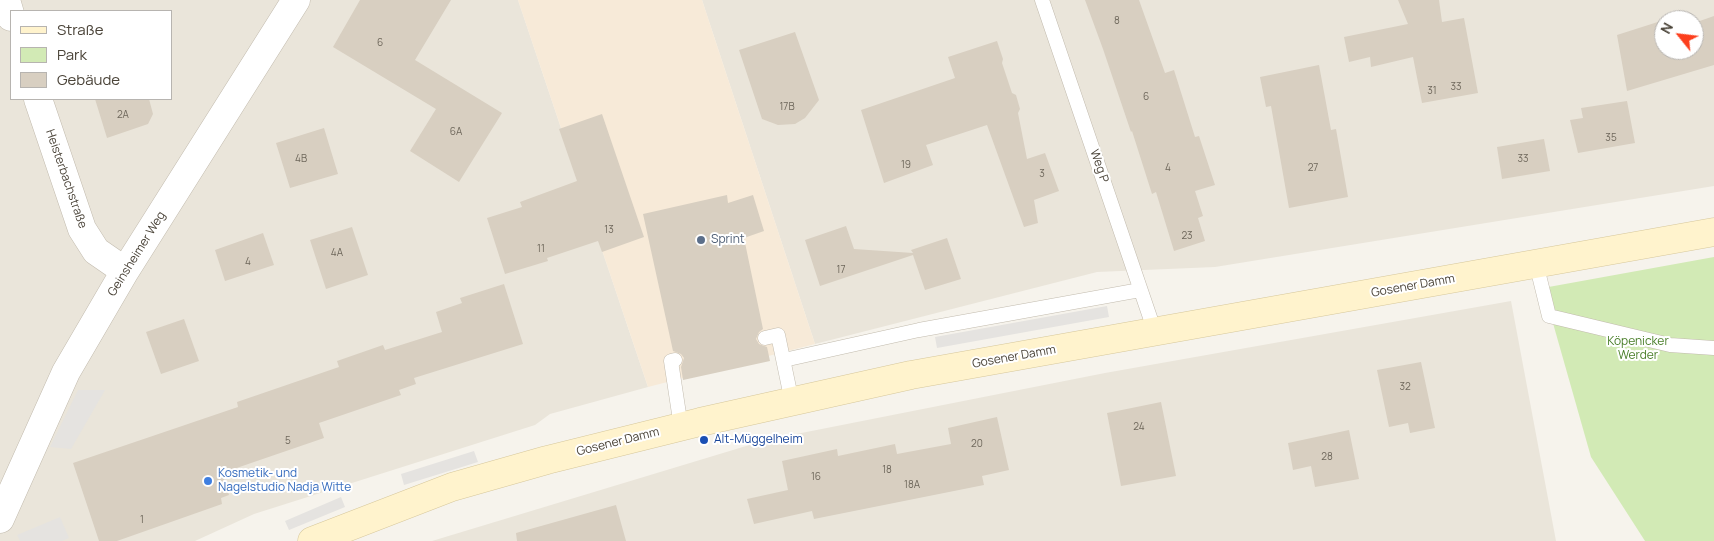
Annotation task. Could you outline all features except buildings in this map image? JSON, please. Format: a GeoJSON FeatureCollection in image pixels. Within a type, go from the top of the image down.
{"type":"FeatureCollection","features":[{"type":"Feature","properties":{"kind":"main road","name":"Gosener Damm"},"geometry":{"type":"LineString","coordinates":[[325,539],[452,487],[547,460],[681,427],[911,375],[1714,232]]}},
{"type":"Feature","properties":{"kind":"street"},"geometry":{"type":"LineString","coordinates":[[6,0],[10,14]]}},
{"type":"Feature","properties":{"kind":"street","name":"Geinsheimer Weg"},"geometry":{"type":"LineString","coordinates":[[0,519],[66,372],[125,272],[296,0]]}},
{"type":"Feature","properties":{"kind":"street","name":"Heisterbachstraße"},"geometry":{"type":"LineString","coordinates":[[38,100],[82,229],[96,251],[125,272]]}},
{"type":"Feature","properties":{"kind":"lane","name":"Weg P"},"geometry":{"type":"LineString","coordinates":[[1042,0],[1155,332]]}},
{"type":"Feature","properties":{"kind":"lane"},"geometry":{"type":"LineString","coordinates":[[1536,263],[1548,316],[1670,345],[1714,348]]}},
{"type":"Feature","properties":{"kind":"lane"},"geometry":{"type":"LineString","coordinates":[[784,360],[919,330],[1140,290]]}},
{"type":"Feature","properties":{"kind":"lane"},"geometry":{"type":"LineString","coordinates":[[765,338],[778,335],[792,402]]}},
{"type":"Feature","properties":{"kind":"lane"},"geometry":{"type":"LineString","coordinates":[[675,360],[671,361],[681,427]]}},
{"type":"Feature","properties":{"kind":"shaded area"},"geometry":{"type":"Polygon","coordinates":[[[0,0],[518,0],[648,387],[550,414],[535,425],[254,514],[195,541],[0,541],[0,0]]]}},
{"type":"Feature","properties":{"kind":"shaded area"},"geometry":{"type":"Polygon","coordinates":[[[518,0],[702,0],[815,344],[648,387],[518,0]]]}},
{"type":"Feature","properties":{"kind":"shaded area"},"geometry":{"type":"Polygon","coordinates":[[[702,0],[1714,0],[1714,186],[1215,267],[1097,272],[815,344],[702,0]]]}},
{"type":"Feature","properties":{"kind":"shaded area"},"geometry":{"type":"Polygon","coordinates":[[[1511,301],[1556,541],[432,541],[766,440],[1105,373],[1511,301]]]}},
{"type":"Feature","properties":{"kind":"shaded area"},"geometry":{"type":"Polygon","coordinates":[[[1107,306],[1109,317],[937,348],[935,337],[1107,306]]]}},
{"type":"Feature","properties":{"kind":"shaded area"},"geometry":{"type":"Polygon","coordinates":[[[78,390],[105,390],[71,449],[50,447],[78,390]]]}},
{"type":"Feature","properties":{"kind":"shaded area"},"geometry":{"type":"Polygon","coordinates":[[[474,451],[478,462],[404,485],[401,474],[474,451]]]}},
{"type":"Feature","properties":{"kind":"shaded area"},"geometry":{"type":"Polygon","coordinates":[[[341,497],[345,507],[289,530],[285,521],[341,497]]]}},
{"type":"Feature","properties":{"kind":"shaded area"},"geometry":{"type":"Polygon","coordinates":[[[60,517],[69,538],[62,541],[20,541],[17,535],[60,517]]]}},
{"type":"Feature","properties":{"kind":"green space","name":"Köpenicker Werder"},"geometry":{"type":"Polygon","coordinates":[[[1714,257],[1714,541],[1645,541],[1591,457],[1543,288],[1714,257]]]}},
{"type":"Feature","properties":{"kind":"place","name":"Sprint"},"geometry":{"type":"Point","coordinates":[701,240]}},
{"type":"Feature","properties":{"kind":"place","name":"Alt-Müggelheim"},"geometry":{"type":"Point","coordinates":[704,440]}},
{"type":"Feature","properties":{"kind":"place","name":"Kosmetik- und Nagelstudio Nadja Witte"},"geometry":{"type":"Point","coordinates":[208,481]}}]}
